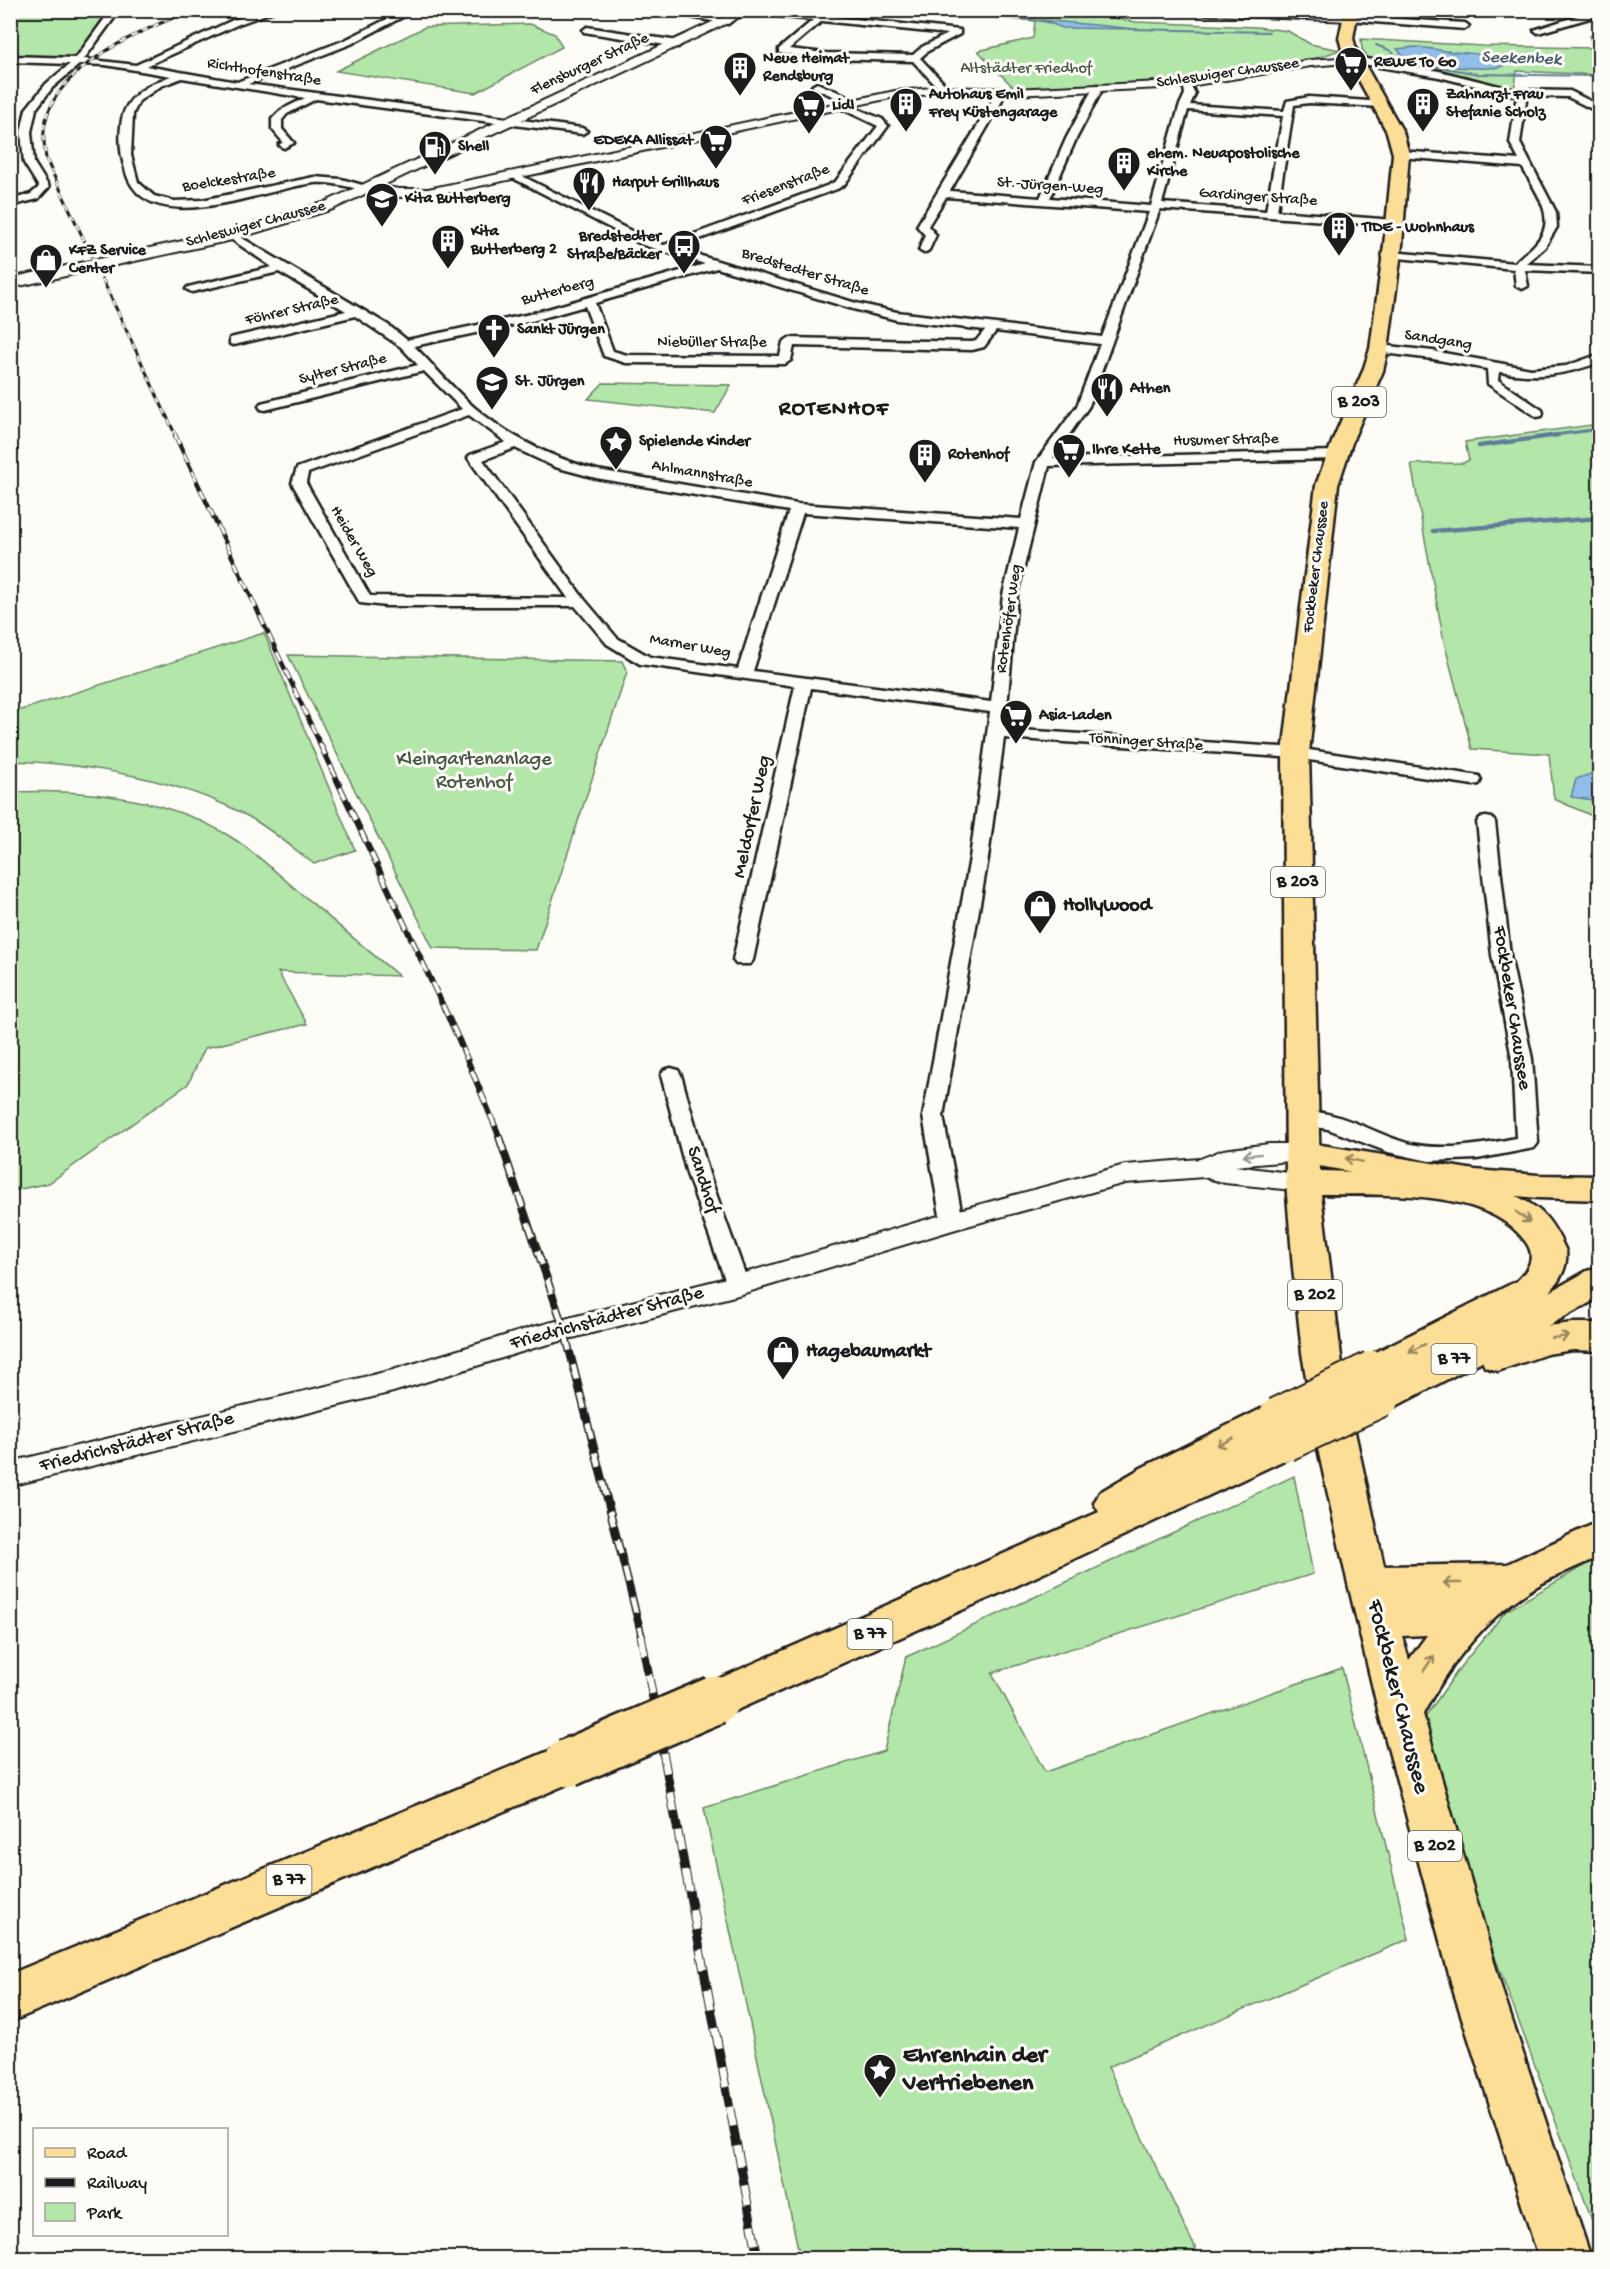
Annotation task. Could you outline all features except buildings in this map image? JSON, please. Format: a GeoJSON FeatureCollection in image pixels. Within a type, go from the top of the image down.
{"type":"FeatureCollection","features":[{"type":"Feature","properties":{"kind":"main road","name":"Flensburger Straße"},"geometry":{"type":"LineString","coordinates":[[368,188],[748,11]]}},
{"type":"Feature","properties":{"kind":"main road","name":"Fockbeker Chaussee"},"geometry":{"type":"LineString","coordinates":[[1352,14],[1346,38],[1354,60],[1395,132],[1401,154],[1379,349],[1373,371],[1336,455],[1326,485],[1296,753],[1303,1168],[1329,1407],[1373,1601],[1432,1837],[1524,2144],[1565,2259]]}},
{"type":"Feature","properties":{"kind":"main road","name":"Schleswiger Chaussee"},"geometry":{"type":"LineString","coordinates":[[10,283],[232,235],[328,206],[368,188]]}},
{"type":"Feature","properties":{"kind":"main road"},"geometry":{"type":"LineString","coordinates":[[1303,1168],[1341,1158],[1436,1177],[1599,1188]]}},
{"type":"Feature","properties":{"kind":"main road"},"geometry":{"type":"LineString","coordinates":[[1303,1168],[1485,1197],[1505,1205],[1529,1220],[1545,1243],[1550,1262],[1545,1275],[1530,1290],[1380,1387]]}},
{"type":"Feature","properties":{"kind":"main road","name":"B 77"},"geometry":{"type":"LineString","coordinates":[[10,1998],[867,1635],[1022,1564],[1281,1430],[1522,1324],[1599,1280]]}},
{"type":"Feature","properties":{"kind":"main road"},"geometry":{"type":"LineString","coordinates":[[1380,1387],[1446,1382],[1531,1342],[1565,1336],[1599,1336]]}},
{"type":"Feature","properties":{"kind":"main road"},"geometry":{"type":"LineString","coordinates":[[1401,1714],[1435,1654],[1477,1608],[1511,1581],[1599,1537]]}},
{"type":"Feature","properties":{"kind":"main road"},"geometry":{"type":"LineString","coordinates":[[1373,1601],[1511,1581]]}},
{"type":"Feature","properties":{"kind":"main road"},"geometry":{"type":"LineString","coordinates":[[1373,1601],[1420,1618],[1477,1608]]}},
{"type":"Feature","properties":{"kind":"street"},"geometry":{"type":"LineString","coordinates":[[10,203],[33,197],[44,187],[29,163],[26,132],[31,109],[49,86],[79,60],[116,10]]}},
{"type":"Feature","properties":{"kind":"street"},"geometry":{"type":"LineString","coordinates":[[138,67],[236,22],[273,10]]}},
{"type":"Feature","properties":{"kind":"street"},"geometry":{"type":"LineString","coordinates":[[381,11],[537,10]]}},
{"type":"Feature","properties":{"kind":"street"},"geometry":{"type":"LineString","coordinates":[[657,10],[728,21]]}},
{"type":"Feature","properties":{"kind":"street"},"geometry":{"type":"LineString","coordinates":[[1579,10],[1597,14]]}},
{"type":"Feature","properties":{"kind":"street"},"geometry":{"type":"LineString","coordinates":[[748,11],[957,32]]}},
{"type":"Feature","properties":{"kind":"street"},"geometry":{"type":"LineString","coordinates":[[1170,11],[1352,14],[1465,26]]}},
{"type":"Feature","properties":{"kind":"street"},"geometry":{"type":"LineString","coordinates":[[238,85],[348,42],[406,12]]}},
{"type":"Feature","properties":{"kind":"street"},"geometry":{"type":"LineString","coordinates":[[1538,30],[1597,14]]}},
{"type":"Feature","properties":{"kind":"street"},"geometry":{"type":"LineString","coordinates":[[819,19],[782,51],[825,56],[915,58],[925,49],[967,29]]}},
{"type":"Feature","properties":{"kind":"street"},"geometry":{"type":"LineString","coordinates":[[587,30],[678,44]]}},
{"type":"Feature","properties":{"kind":"street","name":"Richthofenstraße"},"geometry":{"type":"LineString","coordinates":[[10,58],[79,60],[138,67],[238,85],[512,121]]}},
{"type":"Feature","properties":{"kind":"street"},"geometry":{"type":"LineString","coordinates":[[915,58],[945,90]]}},
{"type":"Feature","properties":{"kind":"street"},"geometry":{"type":"LineString","coordinates":[[1354,60],[1439,74],[1518,97],[1581,100]]}},
{"type":"Feature","properties":{"kind":"street","name":"Schleswiger Chaussee"},"geometry":{"type":"LineString","coordinates":[[368,188],[399,193],[428,193],[895,94],[945,90],[1000,92],[1183,84],[1311,63],[1354,60]]}},
{"type":"Feature","properties":{"kind":"street","name":"Boelckestraße"},"geometry":{"type":"LineString","coordinates":[[182,75],[140,95],[128,112],[125,142],[126,165],[132,184],[145,197],[162,202],[198,203],[260,194],[314,180],[368,188]]}},
{"type":"Feature","properties":{"kind":"street","name":"Rotenhöfer Weg"},"geometry":{"type":"LineString","coordinates":[[952,1221],[933,1116],[979,858],[999,708],[1010,595],[1043,462],[1083,406],[1155,207],[1184,107],[1190,94],[1188,87],[1183,84]]}},
{"type":"Feature","properties":{"kind":"street"},"geometry":{"type":"LineString","coordinates":[[817,86],[854,102]]}},
{"type":"Feature","properties":{"kind":"street"},"geometry":{"type":"LineString","coordinates":[[1043,202],[1071,139],[1098,88]]}},
{"type":"Feature","properties":{"kind":"street"},"geometry":{"type":"LineString","coordinates":[[924,250],[931,235],[922,226],[994,107],[1000,92]]}},
{"type":"Feature","properties":{"kind":"street"},"geometry":{"type":"LineString","coordinates":[[1570,94],[1599,110]]}},
{"type":"Feature","properties":{"kind":"street"},"geometry":{"type":"LineString","coordinates":[[1518,97],[1590,94]]}},
{"type":"Feature","properties":{"kind":"street"},"geometry":{"type":"LineString","coordinates":[[284,145],[290,143],[276,129],[277,118],[315,96]]}},
{"type":"Feature","properties":{"kind":"street"},"geometry":{"type":"LineString","coordinates":[[1518,97],[1515,143],[1551,212],[1552,227],[1541,245],[1519,266]]}},
{"type":"Feature","properties":{"kind":"street"},"geometry":{"type":"LineString","coordinates":[[1271,213],[1290,103],[1296,100],[1381,104]]}},
{"type":"Feature","properties":{"kind":"street","name":"Friesenstraße"},"geometry":{"type":"LineString","coordinates":[[665,248],[840,183],[883,126],[879,121],[841,105]]}},
{"type":"Feature","properties":{"kind":"street"},"geometry":{"type":"LineString","coordinates":[[1184,107],[1288,114]]}},
{"type":"Feature","properties":{"kind":"street","name":"Flensburger Straße"},"geometry":{"type":"LineString","coordinates":[[512,121],[582,131]]}},
{"type":"Feature","properties":{"kind":"street"},"geometry":{"type":"LineString","coordinates":[[1401,154],[1526,164]]}},
{"type":"Feature","properties":{"kind":"street","name":"Bredstedter Straße"},"geometry":{"type":"LineString","coordinates":[[512,175],[637,239],[853,306],[886,313],[1107,341]]}},
{"type":"Feature","properties":{"kind":"street","name":"St.-Jürgen-Weg"},"geometry":{"type":"LineString","coordinates":[[943,194],[1043,202],[1155,207]]}},
{"type":"Feature","properties":{"kind":"street","name":"Gardinger Straße"},"geometry":{"type":"LineString","coordinates":[[1155,207],[1394,223]]}},
{"type":"Feature","properties":{"kind":"street","name":"Ahlmannstraße"},"geometry":{"type":"LineString","coordinates":[[232,235],[405,344],[470,410],[516,443],[560,464],[596,474],[797,508],[1027,524]]}},
{"type":"Feature","properties":{"kind":"street"},"geometry":{"type":"LineString","coordinates":[[1391,255],[1599,270]]}},
{"type":"Feature","properties":{"kind":"street","name":"Butterberg"},"geometry":{"type":"LineString","coordinates":[[405,344],[485,328],[589,302],[717,264]]}},
{"type":"Feature","properties":{"kind":"street"},"geometry":{"type":"LineString","coordinates":[[1519,266],[1522,285],[1514,286],[1520,297]]}},
{"type":"Feature","properties":{"kind":"street"},"geometry":{"type":"LineString","coordinates":[[192,289],[281,268]]}},
{"type":"Feature","properties":{"kind":"street","name":"Niebüller Straße"},"geometry":{"type":"LineString","coordinates":[[589,302],[608,353],[626,359],[784,360],[789,342],[972,346],[980,344],[993,327]]}},
{"type":"Feature","properties":{"kind":"street","name":"Föhrer Straße"},"geometry":{"type":"LineString","coordinates":[[234,341],[357,312]]}},
{"type":"Feature","properties":{"kind":"street","name":"Sandgang"},"geometry":{"type":"LineString","coordinates":[[1379,349],[1541,372],[1568,370],[1599,358]]}},
{"type":"Feature","properties":{"kind":"street","name":"Sylter Straße"},"geometry":{"type":"LineString","coordinates":[[265,406],[428,366]]}},
{"type":"Feature","properties":{"kind":"street","name":"Sandgang"},"geometry":{"type":"LineString","coordinates":[[1493,367],[1492,381],[1537,413]]}},
{"type":"Feature","properties":{"kind":"street","name":"Heider Weg"},"geometry":{"type":"LineString","coordinates":[[470,410],[302,471],[298,483],[365,600],[386,602],[579,602]]}},
{"type":"Feature","properties":{"kind":"street","name":"Marner Weg"},"geometry":{"type":"LineString","coordinates":[[516,443],[475,458],[579,602],[612,641],[646,661],[999,708]]}},
{"type":"Feature","properties":{"kind":"street","name":"Husumer Straße"},"geometry":{"type":"LineString","coordinates":[[1043,462],[1336,455]]}},
{"type":"Feature","properties":{"kind":"street"},"geometry":{"type":"LineString","coordinates":[[744,674],[797,508]]}},
{"type":"Feature","properties":{"kind":"street","name":"Meldorfer Weg"},"geometry":{"type":"LineString","coordinates":[[743,960],[804,683]]}},
{"type":"Feature","properties":{"kind":"street","name":"Tönninger Straße"},"geometry":{"type":"LineString","coordinates":[[996,733],[1296,753],[1473,780]]}},
{"type":"Feature","properties":{"kind":"street","name":"Fockbeker Chaussee"},"geometry":{"type":"LineString","coordinates":[[1303,1119],[1324,1120],[1344,1125],[1379,1141],[1423,1154],[1463,1155],[1527,1143],[1522,1059],[1501,955],[1486,822]]}},
{"type":"Feature","properties":{"kind":"street","name":"Sandhof"},"geometry":{"type":"LineString","coordinates":[[671,1075],[698,1174],[738,1284]]}},
{"type":"Feature","properties":{"kind":"street","name":"Friedrichstädter Straße"},"geometry":{"type":"LineString","coordinates":[[10,1473],[393,1382],[543,1335],[738,1284],[952,1221],[1125,1174],[1204,1168],[1225,1174],[1303,1168]]}},
{"type":"Feature","properties":{"kind":"green space"},"geometry":{"type":"Polygon","coordinates":[[[11,11],[113,11],[84,52],[68,57],[11,57],[11,11]]]}},
{"type":"Feature","properties":{"kind":"green space","name":"Altstädter Friedhof"},"geometry":{"type":"Polygon","coordinates":[[[921,11],[1075,11],[1136,22],[1256,27],[1288,31],[1310,44],[1340,50],[1311,60],[1173,80],[1016,90],[978,51],[1033,38],[1035,21],[921,11]]]}},
{"type":"Feature","properties":{"kind":"green space"},"geometry":{"type":"Polygon","coordinates":[[[530,24],[555,34],[562,47],[475,93],[336,71],[425,27],[530,24]]]}},
{"type":"Feature","properties":{"kind":"green space"},"geometry":{"type":"Polygon","coordinates":[[[1599,33],[1599,75],[1517,71],[1514,91],[1430,69],[1370,60],[1362,49],[1361,39],[1483,46],[1592,48],[1590,36],[1599,33]]]}},
{"type":"Feature","properties":{"kind":"green space"},"geometry":{"type":"Polygon","coordinates":[[[603,383],[731,385],[715,413],[588,399],[603,383]]]}},
{"type":"Feature","properties":{"kind":"green space"},"geometry":{"type":"Polygon","coordinates":[[[1599,424],[1599,819],[1554,799],[1549,754],[1472,749],[1444,642],[1411,464],[1463,463],[1469,460],[1465,442],[1599,424]]]}},
{"type":"Feature","properties":{"kind":"green space"},"geometry":{"type":"Polygon","coordinates":[[[264,633],[355,850],[314,864],[251,818],[196,793],[103,770],[71,765],[11,761],[11,713],[264,633]]]}},
{"type":"Feature","properties":{"kind":"green space","name":"Kleingartenanlage Rotenhof"},"geometry":{"type":"Polygon","coordinates":[[[288,655],[622,661],[627,672],[536,950],[433,948],[288,655]]]}},
{"type":"Feature","properties":{"kind":"green space"},"geometry":{"type":"Polygon","coordinates":[[[11,792],[97,794],[155,805],[209,825],[259,857],[399,976],[278,972],[307,1024],[205,1048],[188,1084],[49,1183],[11,1191],[11,792]]]}},
{"type":"Feature","properties":{"kind":"green space"},"geometry":{"type":"Polygon","coordinates":[[[1294,1476],[1313,1574],[992,1673],[1045,1772],[1342,1668],[1409,1939],[1108,2067],[1200,2258],[800,2258],[704,1808],[884,1751],[906,1657],[1294,1476]]]}},
{"type":"Feature","properties":{"kind":"green space"},"geometry":{"type":"Polygon","coordinates":[[[1599,1557],[1599,2239],[1464,1873],[1419,1726],[1461,1666],[1506,1611],[1599,1557]]]}},
{"type":"Feature","properties":{"kind":"water"},"geometry":{"type":"Polygon","coordinates":[[[1041,20],[1136,29],[1063,28],[1041,20]]]}},
{"type":"Feature","properties":{"kind":"water"},"geometry":{"type":"Polygon","coordinates":[[[1414,47],[1480,54],[1493,58],[1504,66],[1470,68],[1425,64],[1406,59],[1397,49],[1414,47]]]}},
{"type":"Feature","properties":{"kind":"water"},"geometry":{"type":"Polygon","coordinates":[[[1599,771],[1599,801],[1571,797],[1576,779],[1599,771]]]}},
{"type":"Feature","properties":{"kind":"waterway","name":"Seekenbek"},"geometry":{"type":"LineString","coordinates":[[951,10],[1049,22]]}},
{"type":"Feature","properties":{"kind":"waterway","name":"Seekenbek"},"geometry":{"type":"LineString","coordinates":[[1130,29],[1269,32]]}},
{"type":"Feature","properties":{"kind":"waterway","name":"Seekenbek"},"geometry":{"type":"LineString","coordinates":[[1376,45],[1389,50],[1404,61],[1479,74],[1600,76]]}},
{"type":"Feature","properties":{"kind":"waterway"},"geometry":{"type":"LineString","coordinates":[[1547,436],[1600,429]]}},
{"type":"Feature","properties":{"kind":"waterway"},"geometry":{"type":"LineString","coordinates":[[1479,446],[1558,435]]}},
{"type":"Feature","properties":{"kind":"waterway"},"geometry":{"type":"LineString","coordinates":[[1433,531],[1600,518]]}},
{"type":"Feature","properties":{"kind":"railway"},"geometry":{"type":"LineString","coordinates":[[176,436],[46,159],[44,131],[50,108],[62,88],[80,70],[125,40],[193,10]]}},
{"type":"Feature","properties":{"kind":"railway"},"geometry":{"type":"LineString","coordinates":[[175,435],[321,746]]}},
{"type":"Feature","properties":{"kind":"railway"},"geometry":{"type":"LineString","coordinates":[[320,744],[459,1040],[500,1138]]}},
{"type":"Feature","properties":{"kind":"railway"},"geometry":{"type":"LineString","coordinates":[[499,1137],[564,1329],[642,1637]]}},
{"type":"Feature","properties":{"kind":"railway"},"geometry":{"type":"LineString","coordinates":[[641,1635],[758,2258]]}},
{"type":"Feature","properties":{"kind":"place","name":"REWE To Go"},"geometry":{"type":"Point","coordinates":[1351,92]}},
{"type":"Feature","properties":{"kind":"place","name":"Neue Heimat Rendsburg"},"geometry":{"type":"Point","coordinates":[740,97]}},
{"type":"Feature","properties":{"kind":"place","name":"Autohaus Emil Frey Küstengarage"},"geometry":{"type":"Point","coordinates":[906,133]}},
{"type":"Feature","properties":{"kind":"place","name":"Zahnarzt Frau Stefanie Scholz"},"geometry":{"type":"Point","coordinates":[1423,133]}},
{"type":"Feature","properties":{"kind":"place","name":"Lidl"},"geometry":{"type":"Point","coordinates":[809,135]}},
{"type":"Feature","properties":{"kind":"place","name":"EDEKA Allissat"},"geometry":{"type":"Point","coordinates":[716,170]}},
{"type":"Feature","properties":{"kind":"place","name":"Shell"},"geometry":{"type":"Point","coordinates":[435,176]}},
{"type":"Feature","properties":{"kind":"place","name":"ehem. Neuapostolische Kirche"},"geometry":{"type":"Point","coordinates":[1124,192]}},
{"type":"Feature","properties":{"kind":"place","name":"Harput Grillhaus"},"geometry":{"type":"Point","coordinates":[589,212]}},
{"type":"Feature","properties":{"kind":"place","name":"Kita Butterberg"},"geometry":{"type":"Point","coordinates":[382,228]}},
{"type":"Feature","properties":{"kind":"place","name":"TIDE - Wohnhaus"},"geometry":{"type":"Point","coordinates":[1339,257]}},
{"type":"Feature","properties":{"kind":"place","name":"Kita Butterberg 2"},"geometry":{"type":"Point","coordinates":[448,270]}},
{"type":"Feature","properties":{"kind":"place","name":"Bredstedter Straße/Bäcker"},"geometry":{"type":"Point","coordinates":[684,275]}},
{"type":"Feature","properties":{"kind":"place","name":"KFZ Service Center"},"geometry":{"type":"Point","coordinates":[46,289]}},
{"type":"Feature","properties":{"kind":"place","name":"Sankt Jürgen"},"geometry":{"type":"Point","coordinates":[494,359]}},
{"type":"Feature","properties":{"kind":"place","name":"St. Jürgen"},"geometry":{"type":"Point","coordinates":[492,411]}},
{"type":"Feature","properties":{"kind":"place","name":"Athen"},"geometry":{"type":"Point","coordinates":[1107,418]}},
{"type":"Feature","properties":{"kind":"place","name":"Spielende Kinder"},"geometry":{"type":"Point","coordinates":[616,471]}},
{"type":"Feature","properties":{"kind":"place","name":"Ihre Kette"},"geometry":{"type":"Point","coordinates":[1069,479]}},
{"type":"Feature","properties":{"kind":"place","name":"Rotenhof"},"geometry":{"type":"Point","coordinates":[925,484]}},
{"type":"Feature","properties":{"kind":"place","name":"Asia-Laden"},"geometry":{"type":"Point","coordinates":[1016,745]}},
{"type":"Feature","properties":{"kind":"place","name":"Hollywood"},"geometry":{"type":"Point","coordinates":[1040,935]}},
{"type":"Feature","properties":{"kind":"place","name":"Hagebaumarkt"},"geometry":{"type":"Point","coordinates":[783,1381]}},
{"type":"Feature","properties":{"kind":"place","name":"Ehrenhain der Vertriebenen"},"geometry":{"type":"Point","coordinates":[880,2099]}},
{"type":"Feature","properties":{"kind":"district","name":"ROTENHOF"},"geometry":{"type":"Point","coordinates":[834,410]}}]}
